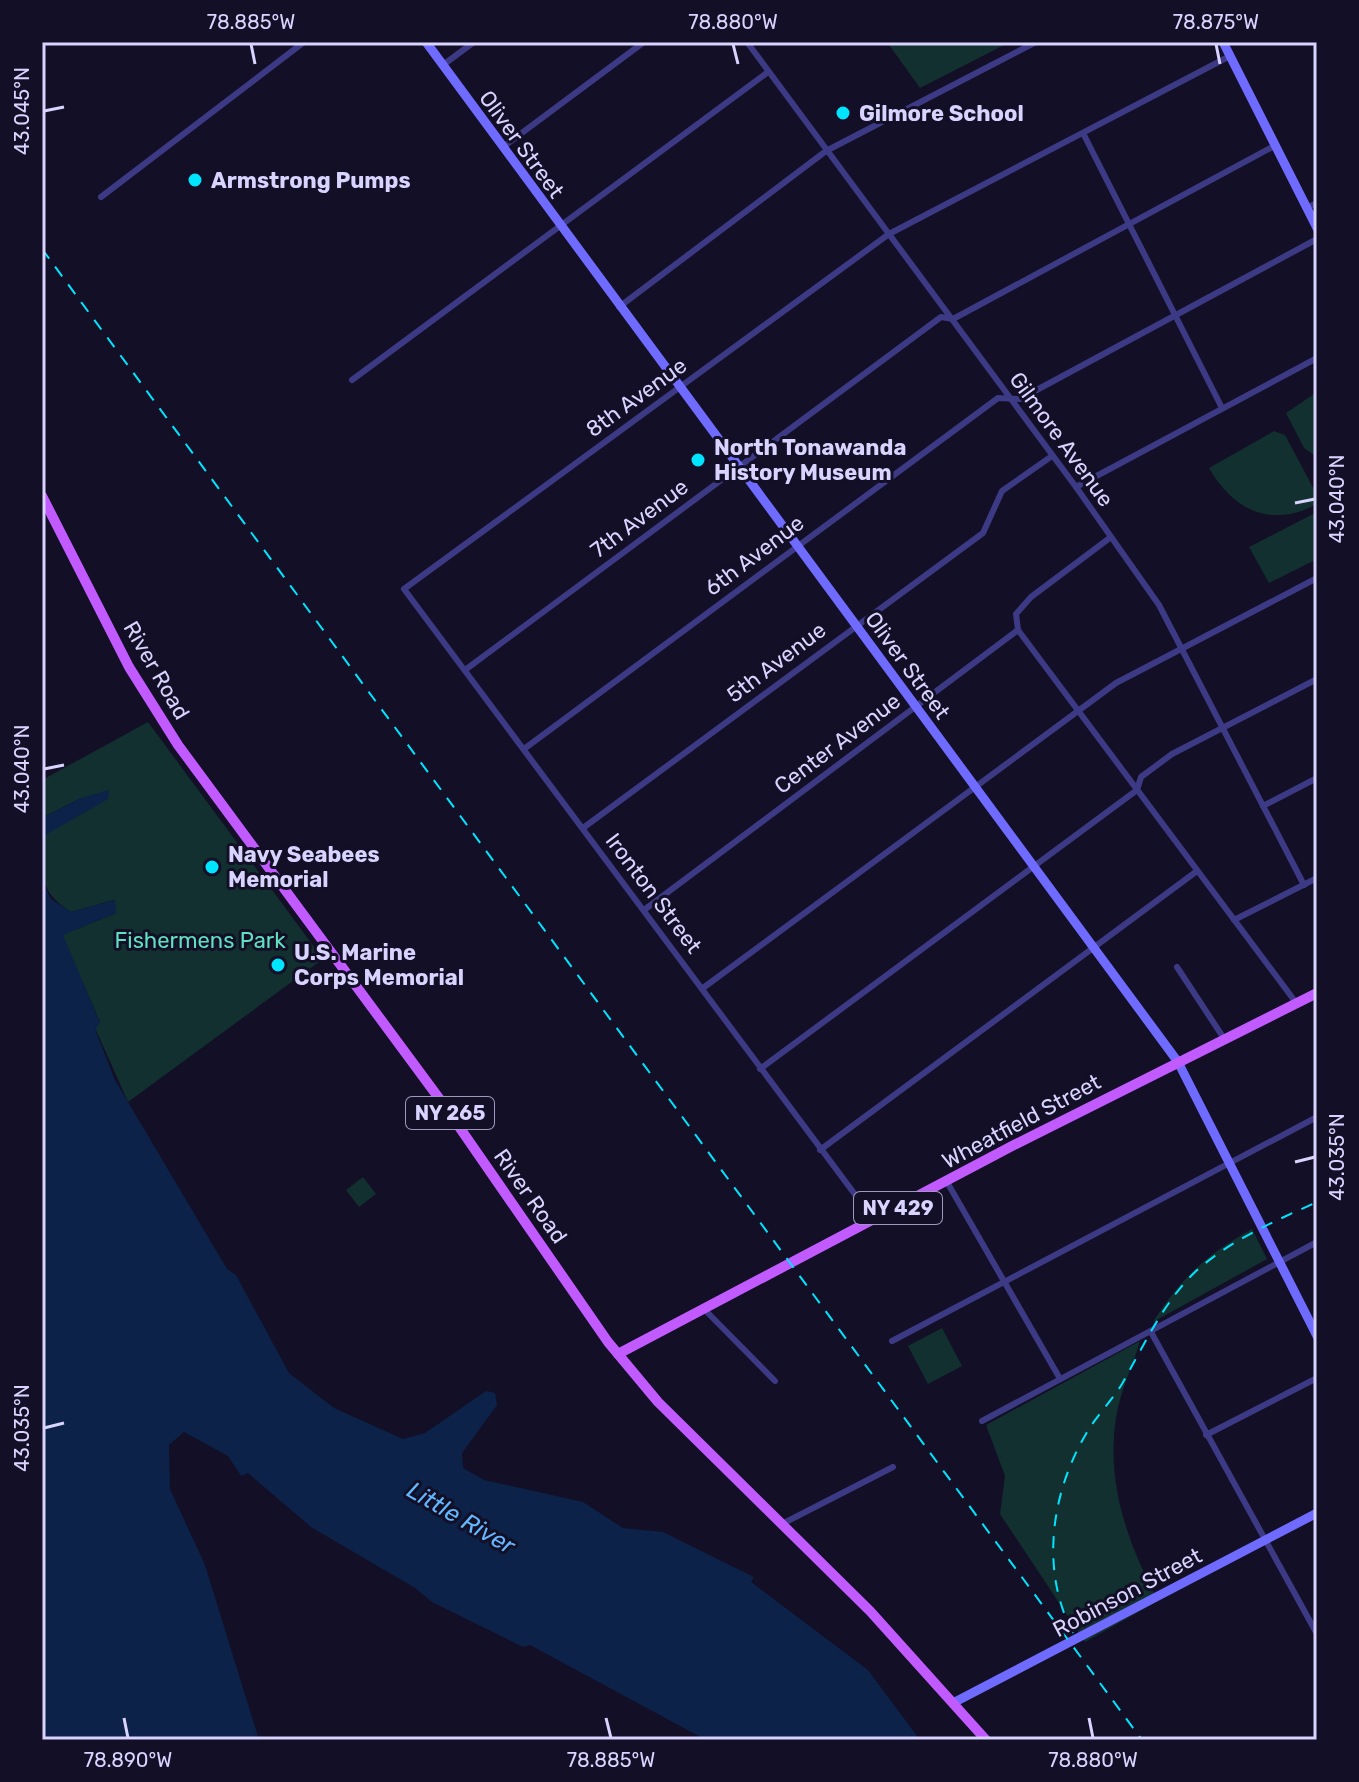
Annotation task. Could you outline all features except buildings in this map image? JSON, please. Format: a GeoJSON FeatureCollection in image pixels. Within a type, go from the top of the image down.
{"type":"FeatureCollection","features":[{"type":"Feature","properties":{"kind":"main road","name":"Oliver Street"},"geometry":{"type":"LineString","coordinates":[[426,42],[1178,1062],[1317,1336]]}},
{"type":"Feature","properties":{"kind":"main road"},"geometry":{"type":"LineString","coordinates":[[1223,42],[1317,228]]}},
{"type":"Feature","properties":{"kind":"main road","name":"River Road"},"geometry":{"type":"LineString","coordinates":[[42,496],[129,667],[178,745],[444,1105],[618,1354],[672,1416],[870,1611],[986,1740]]}},
{"type":"Feature","properties":{"kind":"main road","name":"Wheatfield Street"},"geometry":{"type":"LineString","coordinates":[[618,1354],[1223,1037],[1317,993]]}},
{"type":"Feature","properties":{"kind":"main road","name":"Robinson Street"},"geometry":{"type":"LineString","coordinates":[[953,1703],[1317,1513]]}},
{"type":"Feature","properties":{"kind":"street"},"geometry":{"type":"LineString","coordinates":[[101,197],[304,42]]}},
{"type":"Feature","properties":{"kind":"street"},"geometry":{"type":"LineString","coordinates":[[443,65],[474,42]]}},
{"type":"Feature","properties":{"kind":"street"},"geometry":{"type":"LineString","coordinates":[[503,147],[644,42]]}},
{"type":"Feature","properties":{"kind":"street","name":"Gilmore Avenue"},"geometry":{"type":"LineString","coordinates":[[747,42],[1076,487],[1159,605],[1304,885]]}},
{"type":"Feature","properties":{"kind":"street"},"geometry":{"type":"LineString","coordinates":[[619,307],[826,151],[1036,42]]}},
{"type":"Feature","properties":{"kind":"street","name":"8th Avenue"},"geometry":{"type":"LineString","coordinates":[[404,589],[889,234],[1084,135],[1230,56]]}},
{"type":"Feature","properties":{"kind":"street"},"geometry":{"type":"LineString","coordinates":[[352,380],[768,72]]}},
{"type":"Feature","properties":{"kind":"street"},"geometry":{"type":"LineString","coordinates":[[1084,135],[1222,408]]}},
{"type":"Feature","properties":{"kind":"street","name":"7th Avenue"},"geometry":{"type":"LineString","coordinates":[[465,670],[941,317],[953,319],[1276,145]]}},
{"type":"Feature","properties":{"kind":"street"},"geometry":{"type":"LineString","coordinates":[[1306,208],[1317,203]]}},
{"type":"Feature","properties":{"kind":"street","name":"6th Avenue"},"geometry":{"type":"LineString","coordinates":[[524,749],[998,398],[1020,399],[1317,239]]}},
{"type":"Feature","properties":{"kind":"street"},"geometry":{"type":"LineString","coordinates":[[1076,487],[1317,358]]}},
{"type":"Feature","properties":{"kind":"street","name":"5th Avenue"},"geometry":{"type":"LineString","coordinates":[[583,828],[983,533],[1002,491],[1052,456]]}},
{"type":"Feature","properties":{"kind":"street"},"geometry":{"type":"LineString","coordinates":[[1111,537],[1031,597],[1016,614],[1018,630],[1297,1004]]}},
{"type":"Feature","properties":{"kind":"street"},"geometry":{"type":"LineString","coordinates":[[703,988],[1116,683],[1317,578]]}},
{"type":"Feature","properties":{"kind":"street","name":"Ironton Street"},"geometry":{"type":"LineString","coordinates":[[404,589],[874,1220]]}},
{"type":"Feature","properties":{"kind":"street","name":"Center Avenue"},"geometry":{"type":"LineString","coordinates":[[644,910],[1018,630]]}},
{"type":"Feature","properties":{"kind":"street"},"geometry":{"type":"LineString","coordinates":[[760,1069],[1035,868],[1137,790],[1141,777],[1172,754],[1317,679]]}},
{"type":"Feature","properties":{"kind":"street"},"geometry":{"type":"LineString","coordinates":[[1263,806],[1317,778]]}},
{"type":"Feature","properties":{"kind":"street"},"geometry":{"type":"LineString","coordinates":[[820,1150],[1197,871]]}},
{"type":"Feature","properties":{"kind":"street"},"geometry":{"type":"LineString","coordinates":[[1234,920],[1317,878]]}},
{"type":"Feature","properties":{"kind":"street"},"geometry":{"type":"LineString","coordinates":[[1177,967],[1223,1037]]}},
{"type":"Feature","properties":{"kind":"street"},"geometry":{"type":"LineString","coordinates":[[892,1341],[1317,1117]]}},
{"type":"Feature","properties":{"kind":"street"},"geometry":{"type":"LineString","coordinates":[[947,1182],[1059,1377]]}},
{"type":"Feature","properties":{"kind":"street"},"geometry":{"type":"LineString","coordinates":[[982,1421],[1059,1377],[1151,1332],[1317,1242]]}},
{"type":"Feature","properties":{"kind":"street"},"geometry":{"type":"LineString","coordinates":[[704,1309],[775,1381]]}},
{"type":"Feature","properties":{"kind":"street"},"geometry":{"type":"LineString","coordinates":[[1151,1332],[1317,1634]]}},
{"type":"Feature","properties":{"kind":"street"},"geometry":{"type":"LineString","coordinates":[[1206,1435],[1317,1378]]}},
{"type":"Feature","properties":{"kind":"street"},"geometry":{"type":"LineString","coordinates":[[782,1524],[893,1467]]}},
{"type":"Feature","properties":{"kind":"green space"},"geometry":{"type":"Polygon","coordinates":[[[887,42],[1010,42],[920,88],[887,42]]]}},
{"type":"Feature","properties":{"kind":"green space"},"geometry":{"type":"Polygon","coordinates":[[[1317,392],[1317,457],[1304,448],[1286,413],[1317,392]]]}},
{"type":"Feature","properties":{"kind":"green space"},"geometry":{"type":"Polygon","coordinates":[[[1274,431],[1285,435],[1317,495],[1317,504],[1284,515],[1255,511],[1230,495],[1209,468],[1274,431]]]}},
{"type":"Feature","properties":{"kind":"green space"},"geometry":{"type":"Polygon","coordinates":[[[1317,512],[1317,559],[1269,583],[1249,547],[1317,512]]]}},
{"type":"Feature","properties":{"kind":"green space","name":"Fishermens Park"},"geometry":{"type":"Polygon","coordinates":[[[148,722],[323,959],[128,1102],[95,1028],[100,1022],[62,935],[116,913],[114,900],[71,912],[52,896],[42,871],[42,837],[109,791],[79,799],[42,818],[42,780],[148,722]]]}},
{"type":"Feature","properties":{"kind":"green space"},"geometry":{"type":"Polygon","coordinates":[[[363,1177],[376,1194],[359,1207],[346,1190],[363,1177]]]}},
{"type":"Feature","properties":{"kind":"green space"},"geometry":{"type":"Polygon","coordinates":[[[1252,1229],[1267,1259],[1153,1322],[1196,1268],[1252,1229]]]}},
{"type":"Feature","properties":{"kind":"green space"},"geometry":{"type":"Polygon","coordinates":[[[942,1328],[962,1366],[928,1384],[908,1346],[942,1328]]]}},
{"type":"Feature","properties":{"kind":"green space"},"geometry":{"type":"Polygon","coordinates":[[[1140,1341],[1118,1408],[1114,1467],[1129,1535],[1158,1601],[1085,1642],[1000,1514],[1005,1476],[986,1425],[1140,1341]]]}},
{"type":"Feature","properties":{"kind":"water"},"geometry":{"type":"Polygon","coordinates":[[[109,790],[108,799],[42,837],[42,818],[79,799],[109,790]]]}},
{"type":"Feature","properties":{"kind":"water","name":"Little River"},"geometry":{"type":"Polygon","coordinates":[[[42,880],[51,899],[71,912],[115,900],[116,913],[63,935],[100,1023],[95,1029],[115,1080],[227,1269],[236,1275],[289,1373],[334,1408],[403,1439],[425,1433],[486,1391],[495,1393],[497,1405],[462,1453],[463,1468],[484,1480],[583,1502],[623,1528],[663,1532],[754,1577],[751,1582],[868,1670],[920,1740],[706,1740],[530,1645],[523,1647],[432,1602],[415,1588],[311,1527],[248,1473],[241,1476],[228,1456],[184,1432],[169,1445],[170,1489],[205,1565],[259,1740],[42,1740],[42,880]]]}},
{"type":"Feature","properties":{"kind":"railway"},"geometry":{"type":"LineString","coordinates":[[42,249],[1142,1740]]}},
{"type":"Feature","properties":{"kind":"railway"},"geometry":{"type":"LineString","coordinates":[[1073,1633],[1056,1584],[1054,1532],[1065,1481],[1086,1434],[1122,1384],[1164,1311],[1195,1272],[1238,1241],[1317,1202]]}},
{"type":"Feature","properties":{"kind":"place","name":"Gilmore School"},"geometry":{"type":"Point","coordinates":[843,113]}},
{"type":"Feature","properties":{"kind":"place","name":"Armstrong Pumps"},"geometry":{"type":"Point","coordinates":[195,180]}},
{"type":"Feature","properties":{"kind":"place","name":"North Tonawanda History Museum"},"geometry":{"type":"Point","coordinates":[698,460]}},
{"type":"Feature","properties":{"kind":"place","name":"Navy Seabees Memorial"},"geometry":{"type":"Point","coordinates":[212,867]}},
{"type":"Feature","properties":{"kind":"place","name":"U.S. Marine Corps Memorial"},"geometry":{"type":"Point","coordinates":[278,965]}}]}
